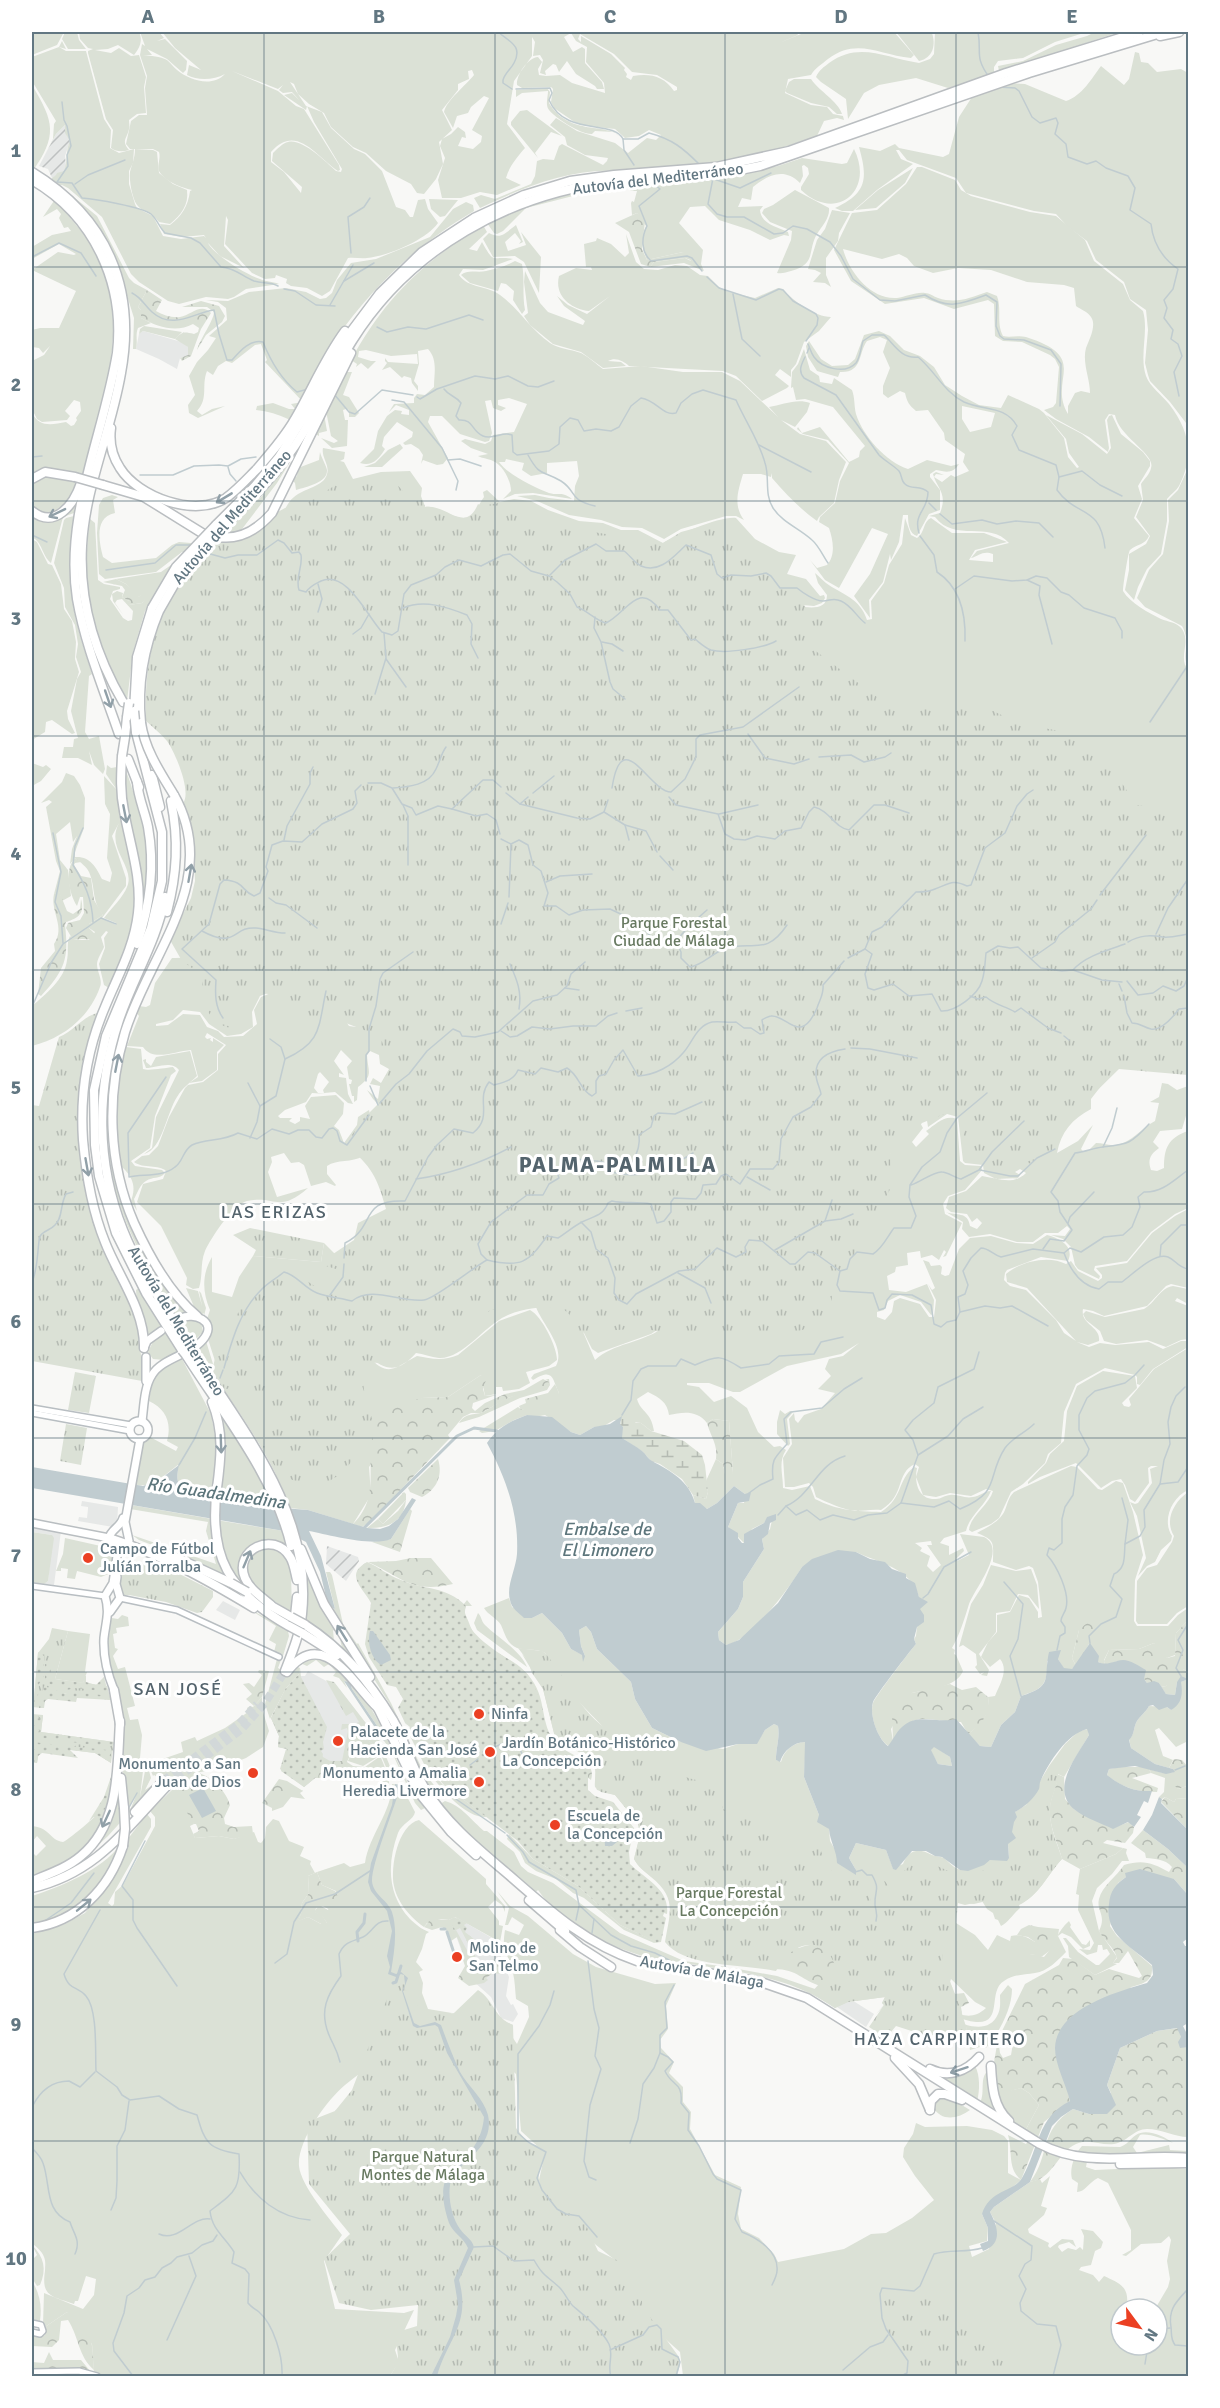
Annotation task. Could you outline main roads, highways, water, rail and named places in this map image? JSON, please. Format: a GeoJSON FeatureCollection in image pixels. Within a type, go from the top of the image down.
{"type":"FeatureCollection","features":[{"type":"Feature","properties":{"kind":"highway","name":"Autovía del Mediterráneo"},"geometry":{"type":"LineString","coordinates":[[284,1671],[293,1651],[302,1615],[302,1583],[294,1538],[280,1503],[195,1370],[187,1350],[134,1254],[115,1208],[103,1144],[103,1092],[114,1038],[159,921],[167,872],[165,826],[144,745],[131,714],[137,657],[176,567],[218,531],[265,475],[312,408],[353,328],[387,285],[411,261],[444,235],[498,205],[570,181],[688,177],[790,157],[972,89],[1139,32]]}},
{"type":"Feature","properties":{"kind":"highway","name":"Autovía del Mediterráneo"},"geometry":{"type":"LineString","coordinates":[[1007,77],[1164,32]]}},
{"type":"Feature","properties":{"kind":"highway"},"geometry":{"type":"LineString","coordinates":[[1104,48],[1113,49],[1179,32]]}},
{"type":"Feature","properties":{"kind":"highway"},"geometry":{"type":"LineString","coordinates":[[32,172],[63,193],[87,218],[104,243],[115,268],[126,318],[121,375],[89,500],[83,534],[82,571],[86,612],[94,643],[109,679],[131,714],[122,735]]}},
{"type":"Feature","properties":{"kind":"highway","name":"Autovía del Mediterráneo"},"geometry":{"type":"LineString","coordinates":[[337,361],[384,298],[433,252],[477,224],[525,201],[614,178]]}},
{"type":"Feature","properties":{"kind":"highway"},"geometry":{"type":"LineString","coordinates":[[32,180],[58,198],[73,212],[94,238],[102,254],[117,303],[119,322],[114,374],[92,456],[77,536],[77,598],[89,646],[122,735],[125,758],[122,803],[136,864],[139,886],[138,911],[128,955],[94,1037],[84,1086],[83,1109],[85,1161],[100,1229],[141,1322],[144,1347]]}},
{"type":"Feature","properties":{"kind":"highway"},"geometry":{"type":"LineString","coordinates":[[218,531],[231,537],[248,533],[267,519],[276,506],[312,408],[337,361]]}},
{"type":"Feature","properties":{"kind":"highway"},"geometry":{"type":"LineString","coordinates":[[113,405],[115,410],[110,443],[115,459],[124,474],[136,484],[166,500],[179,505],[198,507],[224,499],[243,484],[286,433],[312,408]]}},
{"type":"Feature","properties":{"kind":"highway"},"geometry":{"type":"LineString","coordinates":[[32,511],[45,518],[51,518],[63,512],[78,493],[89,458],[92,456]]}},
{"type":"Feature","properties":{"kind":"highway"},"geometry":{"type":"LineString","coordinates":[[32,479],[45,472],[75,477],[144,497],[202,533]]}},
{"type":"Feature","properties":{"kind":"highway","name":"Autovía del Mediterráneo"},"geometry":{"type":"LineString","coordinates":[[156,610],[143,663],[139,733],[162,832],[162,881],[155,914],[142,950],[111,1018],[106,1036],[94,1090],[94,1136],[99,1176],[116,1233],[146,1293],[250,1443],[293,1528],[297,1604],[284,1671]]}},
{"type":"Feature","properties":{"kind":"highway"},"geometry":{"type":"LineString","coordinates":[[126,703],[137,657]]}},
{"type":"Feature","properties":{"kind":"highway"},"geometry":{"type":"LineString","coordinates":[[139,733],[189,830],[191,867],[182,900],[129,1020],[117,1061],[112,1108],[114,1151],[126,1201],[146,1248],[175,1292],[197,1316]]}},
{"type":"Feature","properties":{"kind":"highway"},"geometry":{"type":"LineString","coordinates":[[125,758],[152,823],[158,881],[155,914]]}},
{"type":"Feature","properties":{"kind":"highway"},"geometry":{"type":"LineString","coordinates":[[94,1037],[138,942],[148,901],[151,872],[150,844],[136,782]]}},
{"type":"Feature","properties":{"kind":"highway"},"geometry":{"type":"LineString","coordinates":[[152,966],[170,912],[174,887],[177,853],[173,798]]}},
{"type":"Feature","properties":{"kind":"highway"},"geometry":{"type":"LineString","coordinates":[[126,1002],[163,929],[174,887]]}},
{"type":"Feature","properties":{"kind":"highway"},"geometry":{"type":"LineString","coordinates":[[195,1370],[216,1411],[220,1430],[221,1456],[214,1527],[220,1553],[235,1582],[253,1602],[289,1622]]}},
{"type":"Feature","properties":{"kind":"highway"},"geometry":{"type":"LineString","coordinates":[[112,1534],[124,1542],[180,1565],[212,1582],[218,1587],[220,1594],[227,1593],[265,1615],[289,1622]]}},
{"type":"Feature","properties":{"kind":"highway"},"geometry":{"type":"LineString","coordinates":[[294,1538],[324,1604],[383,1698],[392,1720]]}},
{"type":"Feature","properties":{"kind":"highway","name":"Autovía de Málaga"},"geometry":{"type":"LineString","coordinates":[[124,1542],[183,1559],[271,1605],[289,1622],[328,1641],[352,1663],[373,1689],[392,1720],[422,1784],[455,1828],[571,1928],[602,1948],[626,1957],[662,1966],[761,1982],[807,1998],[1014,2129]]}},
{"type":"Feature","properties":{"kind":"highway"},"geometry":{"type":"LineString","coordinates":[[271,1605],[254,1591],[244,1575],[244,1560],[252,1549],[264,1544],[280,1547],[292,1561],[297,1580]]}},
{"type":"Feature","properties":{"kind":"highway","name":"Autovía de Málaga"},"geometry":{"type":"LineString","coordinates":[[303,1628],[341,1659],[367,1689],[413,1782],[428,1806],[464,1844],[548,1916],[586,1944],[620,1960],[662,1971],[759,1987],[805,2002],[962,2100],[1051,2150],[1087,2162],[1188,2159]]}},
{"type":"Feature","properties":{"kind":"highway"},"geometry":{"type":"LineString","coordinates":[[284,1671],[302,1658],[312,1655],[326,1657],[337,1662],[378,1709]]}},
{"type":"Feature","properties":{"kind":"highway"},"geometry":{"type":"LineString","coordinates":[[32,1928],[62,1920],[91,1899],[115,1868],[123,1846],[125,1829],[120,1764],[120,1721],[114,1690]]}},
{"type":"Feature","properties":{"kind":"highway"},"geometry":{"type":"LineString","coordinates":[[32,1881],[63,1868],[81,1856],[103,1825],[116,1789],[120,1721]]}},
{"type":"Feature","properties":{"kind":"highway"},"geometry":{"type":"LineString","coordinates":[[32,1881],[63,1871],[94,1854],[165,1784],[99,1857],[67,1877],[32,1888]]}},
{"type":"Feature","properties":{"kind":"highway"},"geometry":{"type":"LineString","coordinates":[[548,1916],[580,1947],[611,1967]]}},
{"type":"Feature","properties":{"kind":"highway"},"geometry":{"type":"LineString","coordinates":[[626,1957],[738,1974],[791,1988],[825,2003],[938,2073],[963,2070],[979,2057]]}},
{"type":"Feature","properties":{"kind":"highway"},"geometry":{"type":"LineString","coordinates":[[895,2058],[914,2077],[930,2112],[931,2101],[938,2094],[962,2100]]}},
{"type":"Feature","properties":{"kind":"highway"},"geometry":{"type":"LineString","coordinates":[[991,2066],[997,2103],[1004,2117],[1014,2129]]}},
{"type":"Feature","properties":{"kind":"main road"},"geometry":{"type":"LineString","coordinates":[[32,1413],[131,1428],[140,1421],[150,1379],[156,1370],[205,1337],[206,1326],[203,1320],[189,1315],[181,1318]]}},
{"type":"Feature","properties":{"kind":"main road"},"geometry":{"type":"LineString","coordinates":[[140,1421],[147,1375],[144,1347],[147,1341],[161,1331]]}},
{"type":"Feature","properties":{"kind":"main road"},"geometry":{"type":"LineString","coordinates":[[146,1357],[152,1364],[162,1365]]}},
{"type":"Feature","properties":{"kind":"main road"},"geometry":{"type":"LineString","coordinates":[[32,1408],[131,1428],[138,1438],[126,1508],[124,1542],[104,1642],[105,1661],[114,1690]]}},
{"type":"Feature","properties":{"kind":"main road"},"geometry":{"type":"LineString","coordinates":[[138,1438],[145,1437],[148,1428],[140,1421]]}},
{"type":"Feature","properties":{"kind":"main road"},"geometry":{"type":"LineString","coordinates":[[112,1534],[122,1521],[126,1508]]}},
{"type":"Feature","properties":{"kind":"main road"},"geometry":{"type":"LineString","coordinates":[[32,1521],[112,1534],[124,1542]]}},
{"type":"Feature","properties":{"kind":"main road"},"geometry":{"type":"LineString","coordinates":[[112,1534],[124,1542]]}},
{"type":"Feature","properties":{"kind":"main road"},"geometry":{"type":"LineString","coordinates":[[32,1586],[177,1610],[279,1657]]}},
{"type":"Feature","properties":{"kind":"main road"},"geometry":{"type":"LineString","coordinates":[[112,1600],[114,1589]]}},
{"type":"Feature","properties":{"kind":"main road"},"geometry":{"type":"LineString","coordinates":[[32,2323],[41,2325],[43,2331],[40,2334],[32,2332]]}},
{"type":"Feature","properties":{"kind":"main road"},"geometry":{"type":"LineString","coordinates":[[32,2372],[79,2371],[97,2376]]}},
{"type":"Feature","properties":{"kind":"water","name":"Embalse de El Limonero"},"geometry":{"type":"Polygon","coordinates":[[[527,1415],[552,1417],[571,1432],[580,1435],[594,1427],[610,1424],[622,1416],[620,1424],[623,1427],[622,1438],[684,1483],[695,1503],[700,1503],[707,1509],[717,1503],[734,1486],[745,1494],[751,1492],[749,1501],[738,1503],[728,1527],[738,1533],[738,1538],[742,1543],[744,1543],[744,1534],[764,1523],[767,1517],[776,1514],[776,1520],[770,1523],[768,1534],[762,1539],[764,1549],[743,1582],[743,1597],[738,1609],[718,1632],[719,1640],[726,1645],[739,1640],[778,1603],[802,1567],[812,1559],[838,1550],[856,1552],[870,1559],[885,1562],[892,1569],[906,1574],[906,1578],[915,1583],[919,1597],[928,1602],[920,1609],[924,1615],[924,1622],[917,1627],[914,1639],[916,1644],[873,1702],[872,1713],[875,1726],[888,1746],[902,1727],[914,1720],[956,1719],[980,1746],[991,1747],[1001,1725],[1015,1712],[1021,1696],[1043,1685],[1049,1652],[1061,1650],[1058,1659],[1064,1668],[1072,1669],[1090,1643],[1099,1656],[1098,1662],[1129,1661],[1146,1670],[1144,1679],[1147,1683],[1154,1681],[1159,1683],[1166,1694],[1175,1695],[1177,1682],[1181,1676],[1188,1679],[1181,1682],[1180,1702],[1171,1710],[1167,1707],[1159,1710],[1153,1705],[1149,1706],[1137,1721],[1129,1740],[1131,1748],[1155,1764],[1173,1769],[1175,1772],[1166,1774],[1135,1766],[1109,1769],[1107,1775],[1123,1785],[1152,1791],[1148,1803],[1144,1801],[1137,1815],[1141,1817],[1134,1827],[1128,1822],[1113,1829],[1088,1818],[1075,1810],[1068,1802],[1065,1792],[1065,1783],[1072,1762],[1089,1735],[1087,1729],[1066,1743],[1044,1773],[1037,1793],[1015,1812],[1017,1817],[1012,1832],[1016,1838],[1008,1844],[1009,1858],[1007,1861],[990,1860],[968,1871],[960,1870],[942,1857],[926,1851],[912,1851],[896,1870],[893,1869],[886,1850],[856,1843],[849,1858],[856,1870],[856,1875],[837,1863],[829,1829],[817,1822],[819,1815],[804,1777],[805,1742],[789,1748],[780,1762],[776,1760],[778,1726],[774,1724],[765,1730],[757,1744],[738,1744],[706,1751],[681,1742],[652,1728],[635,1699],[631,1682],[597,1649],[591,1632],[586,1626],[579,1630],[585,1656],[583,1662],[582,1655],[571,1649],[562,1633],[542,1613],[532,1618],[524,1618],[514,1608],[509,1595],[517,1554],[516,1525],[510,1497],[487,1443],[500,1429],[527,1415]],[[934,1747],[931,1750],[938,1764],[952,1766],[950,1757],[934,1747]]]}},
{"type":"Feature","properties":{"kind":"water"},"geometry":{"type":"Polygon","coordinates":[[[179,1465],[178,1481],[187,1494],[257,1506],[308,1510],[367,1528],[380,1529],[389,1526],[398,1519],[412,1498],[416,1500],[391,1539],[362,1541],[309,1531],[321,1556],[335,1609],[328,1605],[320,1572],[306,1542],[284,1531],[32,1488],[32,1467],[143,1486],[159,1480],[179,1465]]]}},
{"type":"Feature","properties":{"kind":"water"},"geometry":{"type":"Polygon","coordinates":[[[370,1631],[373,1631],[391,1660],[381,1665],[372,1655],[370,1631]]]}},
{"type":"Feature","properties":{"kind":"water"},"geometry":{"type":"Polygon","coordinates":[[[344,1681],[350,1682],[352,1689],[386,1739],[384,1741],[344,1681]]]}},
{"type":"Feature","properties":{"kind":"water"},"geometry":{"type":"Polygon","coordinates":[[[395,1784],[400,1785],[399,1791],[379,1850],[372,1881],[375,1890],[390,1908],[394,1919],[395,1942],[391,1972],[396,1974],[401,1972],[408,1978],[403,1991],[414,2023],[420,2026],[435,2022],[441,2025],[460,2072],[486,2109],[489,2127],[480,2147],[458,2170],[450,2185],[453,2214],[460,2229],[474,2247],[459,2280],[462,2295],[460,2320],[437,2376],[431,2376],[450,2337],[456,2316],[458,2304],[454,2280],[468,2248],[449,2223],[444,2201],[444,2186],[449,2174],[473,2148],[480,2135],[484,2117],[447,2053],[438,2027],[435,2025],[417,2028],[413,2026],[402,1991],[405,1984],[404,1975],[396,1977],[388,1974],[390,1967],[387,1956],[392,1931],[387,1911],[371,1891],[368,1882],[371,1863],[392,1805],[395,1784]]]}},
{"type":"Feature","properties":{"kind":"water"},"geometry":{"type":"Polygon","coordinates":[[[203,1788],[216,1811],[202,1818],[189,1795],[203,1788]]]}},
{"type":"Feature","properties":{"kind":"water"},"geometry":{"type":"Polygon","coordinates":[[[1159,1797],[1162,1799],[1161,1803],[1188,1830],[1188,1868],[1143,1830],[1159,1797]]]}},
{"type":"Feature","properties":{"kind":"water"},"geometry":{"type":"Polygon","coordinates":[[[625,1830],[627,1834],[612,1846],[605,1846],[604,1832],[625,1830]]]}},
{"type":"Feature","properties":{"kind":"water"},"geometry":{"type":"Polygon","coordinates":[[[1140,1869],[1174,1879],[1188,1895],[1188,1938],[1183,1942],[1185,1946],[1188,1946],[1188,2023],[1183,2026],[1188,2036],[1188,2047],[1180,2048],[1178,2042],[1181,2037],[1177,2028],[1157,2031],[1120,2048],[1107,2085],[1116,2105],[1107,2114],[1089,2114],[1073,2109],[1052,2126],[1030,2182],[990,2212],[997,2229],[996,2240],[983,2251],[980,2244],[988,2241],[988,2228],[982,2214],[986,2206],[990,2200],[1018,2183],[1022,2178],[1045,2125],[1059,2108],[1070,2101],[1055,2054],[1058,2034],[1065,2023],[1090,2004],[1120,1991],[1147,1983],[1153,1975],[1152,1965],[1115,1932],[1109,1915],[1110,1899],[1114,1888],[1126,1877],[1125,1873],[1140,1869]]]}},
{"type":"Feature","properties":{"kind":"waterway"},"geometry":{"type":"LineString","coordinates":[[498,32],[514,45],[517,52],[514,63],[503,80],[503,83],[512,89]]}},
{"type":"Feature","properties":{"kind":"waterway"},"geometry":{"type":"LineString","coordinates":[[978,32],[980,59],[989,77]]}},
{"type":"Feature","properties":{"kind":"waterway"},"geometry":{"type":"LineString","coordinates":[[998,87],[1015,88],[1019,91],[1032,117],[1040,123],[1056,118],[1058,123],[1055,134],[1066,144],[1068,157],[1087,164],[1096,161],[1106,168],[1128,176],[1135,188],[1130,210],[1151,224],[1159,250],[1178,269],[1173,289],[1164,300],[1167,308],[1164,318],[1173,330],[1171,339],[1178,344],[1182,356],[1174,372],[1179,396]]}},
{"type":"Feature","properties":{"kind":"waterway"},"geometry":{"type":"LineString","coordinates":[[516,89],[550,88],[552,93],[549,100],[556,111],[566,119],[618,133],[623,139],[638,139],[649,133],[657,135],[677,145],[699,164]]}},
{"type":"Feature","properties":{"kind":"waterway"},"geometry":{"type":"LineString","coordinates":[[62,102],[71,146],[67,155],[68,166],[57,182],[72,183],[82,198],[146,211],[153,216],[165,233],[191,238],[200,243],[221,267],[254,281],[278,286]]}},
{"type":"Feature","properties":{"kind":"waterway"},"geometry":{"type":"LineString","coordinates":[[623,139],[624,150],[634,165]]}},
{"type":"Feature","properties":{"kind":"waterway"},"geometry":{"type":"LineString","coordinates":[[75,184],[88,175],[125,160]]}},
{"type":"Feature","properties":{"kind":"waterway"},"geometry":{"type":"LineString","coordinates":[[714,179],[740,188],[771,173]]}},
{"type":"Feature","properties":{"kind":"waterway"},"geometry":{"type":"LineString","coordinates":[[713,178],[708,204],[717,214],[727,217],[744,217],[774,234],[783,233],[793,226],[807,229],[830,242],[841,256],[853,279],[880,300],[895,301],[925,295],[941,303],[955,304],[986,295],[997,302],[996,326],[1000,336],[1004,339],[1024,340],[1051,350],[1061,364],[1060,406]]}},
{"type":"Feature","properties":{"kind":"waterway"},"geometry":{"type":"LineString","coordinates":[[648,184],[654,184],[660,189],[639,206],[647,226],[643,245],[645,253],[651,261],[687,256],[692,258],[702,271]]}},
{"type":"Feature","properties":{"kind":"waterway"},"geometry":{"type":"LineString","coordinates":[[351,253],[348,217],[364,207],[370,198]]}},
{"type":"Feature","properties":{"kind":"waterway"},"geometry":{"type":"LineString","coordinates":[[32,257],[59,243],[81,253],[96,276]]}},
{"type":"Feature","properties":{"kind":"waterway"},"geometry":{"type":"LineString","coordinates":[[344,281],[374,263]]}},
{"type":"Feature","properties":{"kind":"waterway"},"geometry":{"type":"LineString","coordinates":[[330,305],[353,265]]}},
{"type":"Feature","properties":{"kind":"waterway"},"geometry":{"type":"LineString","coordinates":[[707,277],[719,288],[756,300],[779,289],[783,290],[793,301],[816,314],[818,318],[817,325],[806,341]]}},
{"type":"Feature","properties":{"kind":"waterway"},"geometry":{"type":"LineString","coordinates":[[284,289],[295,291],[316,305],[335,306]]}},
{"type":"Feature","properties":{"kind":"waterway"},"geometry":{"type":"LineString","coordinates":[[132,293],[141,299],[152,312],[168,320],[184,319],[214,310],[227,360],[232,360],[250,344],[263,342],[286,382],[297,392],[308,389]]}},
{"type":"Feature","properties":{"kind":"waterway"},"geometry":{"type":"LineString","coordinates":[[733,294],[742,339],[760,356]]}},
{"type":"Feature","properties":{"kind":"waterway"},"geometry":{"type":"LineString","coordinates":[[377,327],[387,332],[408,327],[426,329],[469,315],[483,320]]}},
{"type":"Feature","properties":{"kind":"waterway"},"geometry":{"type":"LineString","coordinates":[[808,344],[814,357],[822,364],[834,369],[846,369],[856,363],[863,341],[872,335],[884,335],[902,353],[918,357],[957,398],[972,405],[1000,412],[1012,419],[1017,426],[1012,435],[1019,450],[1056,465],[1059,477],[1057,490],[1072,505],[1087,513],[1098,524],[1105,548]]}},
{"type":"Feature","properties":{"kind":"waterway"},"geometry":{"type":"LineString","coordinates":[[807,353],[809,348]]}},
{"type":"Feature","properties":{"kind":"waterway"},"geometry":{"type":"LineString","coordinates":[[805,357],[801,365],[804,378],[836,395],[879,455],[899,471],[905,484],[928,492],[926,504],[919,516],[919,533]]}},
{"type":"Feature","properties":{"kind":"waterway"},"geometry":{"type":"LineString","coordinates":[[417,397],[420,399],[437,389],[475,376],[495,379],[508,376],[528,386],[538,387],[554,381]]}},
{"type":"Feature","properties":{"kind":"waterway"},"geometry":{"type":"LineString","coordinates":[[444,389],[461,403],[456,416],[459,420],[467,421],[483,436],[512,435],[513,452],[517,455],[549,451],[559,444],[560,427],[570,418],[578,420],[584,431],[596,429],[611,431],[619,427],[631,406],[641,398],[671,413],[676,413],[681,403],[692,394],[703,390],[736,400],[756,438],[762,455],[766,468],[770,503],[781,518],[814,542],[828,563]]}},
{"type":"Feature","properties":{"kind":"waterway"},"geometry":{"type":"LineString","coordinates":[[334,394],[349,412],[355,414],[382,390],[413,395]]}},
{"type":"Feature","properties":{"kind":"waterway"},"geometry":{"type":"LineString","coordinates":[[392,400],[404,402],[442,448],[458,481],[456,490]]}},
{"type":"Feature","properties":{"kind":"waterway"},"geometry":{"type":"LineString","coordinates":[[759,445],[811,472]]}},
{"type":"Feature","properties":{"kind":"waterway"},"geometry":{"type":"LineString","coordinates":[[528,455],[539,470],[561,481],[580,501],[595,506]]}},
{"type":"Feature","properties":{"kind":"waterway"},"geometry":{"type":"LineString","coordinates":[[32,457],[42,456]]}},
{"type":"Feature","properties":{"kind":"waterway"},"geometry":{"type":"LineString","coordinates":[[140,475],[173,475],[194,466],[228,466],[241,459],[256,457]]}},
{"type":"Feature","properties":{"kind":"waterway"},"geometry":{"type":"LineString","coordinates":[[448,460],[460,459],[481,466]]}},
{"type":"Feature","properties":{"kind":"waterway"},"geometry":{"type":"LineString","coordinates":[[228,467],[236,481]]}},
{"type":"Feature","properties":{"kind":"waterway"},"geometry":{"type":"LineString","coordinates":[[1059,477],[1082,471],[1100,485],[1122,496]]}},
{"type":"Feature","properties":{"kind":"waterway"},"geometry":{"type":"LineString","coordinates":[[929,503],[936,510]]}},
{"type":"Feature","properties":{"kind":"waterway"},"geometry":{"type":"LineString","coordinates":[[940,514],[952,524],[982,520],[997,524],[1016,521],[1039,523],[1053,537]]}},
{"type":"Feature","properties":{"kind":"waterway"},"geometry":{"type":"LineString","coordinates":[[32,535],[47,542]]}},
{"type":"Feature","properties":{"kind":"waterway"},"geometry":{"type":"LineString","coordinates":[[920,536],[934,555],[937,572],[951,585],[960,602],[963,611],[965,641]]}},
{"type":"Feature","properties":{"kind":"waterway"},"geometry":{"type":"LineString","coordinates":[[203,552],[225,558],[257,555],[278,540],[284,543],[292,553],[299,552],[301,555],[299,590],[306,592],[321,581],[330,579],[339,582],[356,596],[382,632],[392,635],[398,631],[404,594],[411,585],[436,575],[459,560],[481,566],[510,554],[531,571],[549,576],[570,594],[577,607],[606,623],[633,601],[645,598],[660,610],[668,610],[691,640],[695,639],[711,650],[744,650],[776,641]]}},
{"type":"Feature","properties":{"kind":"waterway"},"geometry":{"type":"LineString","coordinates":[[550,575],[565,560],[596,544],[606,551],[624,551],[639,565],[648,568],[666,563],[686,545],[711,555],[717,574],[722,578],[731,575],[751,576],[766,573],[780,588],[797,588],[820,601],[834,599],[841,601],[865,623]]}},
{"type":"Feature","properties":{"kind":"waterway"},"geometry":{"type":"LineString","coordinates":[[106,570],[155,563],[176,545],[191,545]]}},
{"type":"Feature","properties":{"kind":"waterway"},"geometry":{"type":"LineString","coordinates":[[955,589],[974,576],[1012,581],[1027,580],[1036,576],[1047,578],[1061,592],[1069,595],[1084,608],[1115,618],[1122,631],[1122,638]]}},
{"type":"Feature","properties":{"kind":"waterway"},"geometry":{"type":"LineString","coordinates":[[1027,580],[1040,586],[1039,595],[1052,644]]}},
{"type":"Feature","properties":{"kind":"waterway"},"geometry":{"type":"LineString","coordinates":[[318,584],[322,599],[318,612]]}},
{"type":"Feature","properties":{"kind":"waterway"},"geometry":{"type":"LineString","coordinates":[[403,608],[427,604],[467,615],[472,624],[471,644],[478,658]]}},
{"type":"Feature","properties":{"kind":"waterway"},"geometry":{"type":"LineString","coordinates":[[353,634],[361,628],[369,614]]}},
{"type":"Feature","properties":{"kind":"waterway"},"geometry":{"type":"LineString","coordinates":[[595,617],[594,628],[601,642],[610,682],[613,689],[625,699]]}},
{"type":"Feature","properties":{"kind":"waterway"},"geometry":{"type":"LineString","coordinates":[[375,694],[386,658],[384,633]]}},
{"type":"Feature","properties":{"kind":"waterway"},"geometry":{"type":"LineString","coordinates":[[602,642],[612,644],[623,651]]}},
{"type":"Feature","properties":{"kind":"waterway"},"geometry":{"type":"LineString","coordinates":[[386,659],[406,687]]}},
{"type":"Feature","properties":{"kind":"waterway"},"geometry":{"type":"LineString","coordinates":[[1150,722],[1186,668]]}},
{"type":"Feature","properties":{"kind":"waterway"},"geometry":{"type":"LineString","coordinates":[[612,788],[617,769],[622,761],[629,760],[663,789],[671,792],[685,779],[696,757],[696,739],[700,735],[743,727],[799,687]]}},
{"type":"Feature","properties":{"kind":"waterway"},"geometry":{"type":"LineString","coordinates":[[748,734],[765,758],[794,764],[809,759]]}},
{"type":"Feature","properties":{"kind":"waterway"},"geometry":{"type":"LineString","coordinates":[[393,788],[412,786],[429,779],[446,747]]}},
{"type":"Feature","properties":{"kind":"waterway"},"geometry":{"type":"LineString","coordinates":[[819,757],[851,755],[864,762],[885,757],[891,753]]}},
{"type":"Feature","properties":{"kind":"waterway"},"geometry":{"type":"LineString","coordinates":[[284,840],[287,826],[310,784],[310,773],[313,767]]}},
{"type":"Feature","properties":{"kind":"waterway"},"geometry":{"type":"LineString","coordinates":[[533,793],[554,776]]}},
{"type":"Feature","properties":{"kind":"waterway"},"geometry":{"type":"LineString","coordinates":[[368,783],[381,783],[392,788],[402,804],[412,808],[416,815],[438,806],[452,809],[483,780],[493,780],[501,787]]}},
{"type":"Feature","properties":{"kind":"waterway"},"geometry":{"type":"LineString","coordinates":[[223,1018],[216,1000],[216,980],[182,949],[209,924],[220,884],[224,880],[236,882],[254,896],[260,893],[268,871],[266,867],[272,845],[283,841],[302,842],[322,824],[353,809],[357,803],[355,791],[361,785]]}},
{"type":"Feature","properties":{"kind":"waterway"},"geometry":{"type":"LineString","coordinates":[[848,958],[865,949],[872,932],[882,927],[916,892],[930,891],[954,883],[971,885],[985,848],[1005,833],[1017,806],[1033,790]]}},
{"type":"Feature","properties":{"kind":"waterway"},"geometry":{"type":"LineString","coordinates":[[506,793],[520,804],[590,819],[604,812],[608,800]]}},
{"type":"Feature","properties":{"kind":"waterway"},"geometry":{"type":"LineString","coordinates":[[520,804],[528,797]]}},
{"type":"Feature","properties":{"kind":"waterway"},"geometry":{"type":"LineString","coordinates":[[669,797],[676,805],[718,814],[725,834],[734,839],[745,840],[757,836],[775,839],[785,831],[801,828],[814,807],[824,812],[844,829],[849,830],[874,805],[885,805],[909,813]]}},
{"type":"Feature","properties":{"kind":"waterway"},"geometry":{"type":"LineString","coordinates":[[403,805],[408,816],[408,865]]}},
{"type":"Feature","properties":{"kind":"waterway"},"geometry":{"type":"LineString","coordinates":[[719,814],[758,805]]}},
{"type":"Feature","properties":{"kind":"waterway"},"geometry":{"type":"LineString","coordinates":[[452,809],[476,816],[487,814],[496,820],[500,834]]}},
{"type":"Feature","properties":{"kind":"waterway"},"geometry":{"type":"LineString","coordinates":[[604,812],[625,825],[629,840]]}},
{"type":"Feature","properties":{"kind":"waterway"},"geometry":{"type":"LineString","coordinates":[[625,825],[646,831],[657,852]]}},
{"type":"Feature","properties":{"kind":"waterway"},"geometry":{"type":"LineString","coordinates":[[83,828],[75,846],[73,865],[87,892],[93,922]]}},
{"type":"Feature","properties":{"kind":"waterway"},"geometry":{"type":"LineString","coordinates":[[53,833],[61,872],[55,902],[61,916],[63,943]]}},
{"type":"Feature","properties":{"kind":"waterway"},"geometry":{"type":"LineString","coordinates":[[1100,895],[1146,835]]}},
{"type":"Feature","properties":{"kind":"waterway"},"geometry":{"type":"LineString","coordinates":[[501,839],[511,844],[519,840],[528,845],[533,865],[541,871],[548,893],[544,906],[556,906],[569,915],[583,910],[610,909],[640,923],[654,941],[676,941],[681,958],[690,967],[724,949],[734,946],[758,946],[772,941],[787,925]]}},
{"type":"Feature","properties":{"kind":"waterway"},"geometry":{"type":"LineString","coordinates":[[509,897],[511,844]]}},
{"type":"Feature","properties":{"kind":"waterway"},"geometry":{"type":"LineString","coordinates":[[660,856],[673,870]]}},
{"type":"Feature","properties":{"kind":"waterway"},"geometry":{"type":"LineString","coordinates":[[546,882],[560,876],[592,874]]}},
{"type":"Feature","properties":{"kind":"waterway"},"geometry":{"type":"LineString","coordinates":[[1156,934],[1168,908],[1188,879]]}},
{"type":"Feature","properties":{"kind":"waterway"},"geometry":{"type":"LineString","coordinates":[[269,898],[276,903],[286,905],[317,928]]}},
{"type":"Feature","properties":{"kind":"waterway"},"geometry":{"type":"LineString","coordinates":[[1032,958],[1055,942],[1059,935],[1091,909],[1097,900]]}},
{"type":"Feature","properties":{"kind":"waterway"},"geometry":{"type":"LineString","coordinates":[[501,924],[508,903]]}},
{"type":"Feature","properties":{"kind":"waterway"},"geometry":{"type":"LineString","coordinates":[[676,941],[707,910]]}},
{"type":"Feature","properties":{"kind":"waterway"},"geometry":{"type":"LineString","coordinates":[[32,1007],[51,963],[63,944],[101,918],[116,924]]}},
{"type":"Feature","properties":{"kind":"waterway"},"geometry":{"type":"LineString","coordinates":[[202,931],[222,938],[228,938],[248,928],[285,933]]}},
{"type":"Feature","properties":{"kind":"waterway"},"geometry":{"type":"LineString","coordinates":[[1128,942],[1145,936],[1169,937],[1188,934]]}},
{"type":"Feature","properties":{"kind":"waterway"},"geometry":{"type":"LineString","coordinates":[[1073,970],[1090,957],[1125,944]]}},
{"type":"Feature","properties":{"kind":"waterway"},"geometry":{"type":"LineString","coordinates":[[865,949],[872,954],[865,974],[868,988],[874,990],[893,984],[909,996],[932,994],[941,1011],[959,1006],[976,992],[983,978],[986,953],[998,946],[1018,947],[1041,968],[1073,970],[1102,980],[1122,982]]}},
{"type":"Feature","properties":{"kind":"waterway"},"geometry":{"type":"LineString","coordinates":[[366,1081],[369,1029],[376,1006],[380,979],[383,973],[413,952]]}},
{"type":"Feature","properties":{"kind":"waterway"},"geometry":{"type":"LineString","coordinates":[[344,1258],[345,1243],[355,1237],[374,1209],[380,1204],[405,1201],[428,1157],[437,1145],[454,1129],[473,1133],[479,1127],[484,1114],[485,1089],[489,1082],[494,1085],[505,1082],[512,1078],[518,1070],[535,1074],[541,1068],[558,1072],[567,1068],[592,1096],[596,1093],[596,1081],[599,1076],[606,1074],[623,1050],[638,1076],[657,1072],[674,1062],[698,1031],[712,1022],[736,1022],[760,1034],[764,1033],[762,1020],[770,1016],[794,1026],[805,1025],[817,1008],[823,985],[844,961]]}},
{"type":"Feature","properties":{"kind":"waterway"},"geometry":{"type":"LineString","coordinates":[[380,1103],[396,1084],[409,1074],[427,1051],[453,1029],[460,1032],[462,1036],[475,1037],[498,1032],[533,1001],[557,995],[567,986],[571,974],[585,962]]}},
{"type":"Feature","properties":{"kind":"waterway"},"geometry":{"type":"LineString","coordinates":[[510,964],[518,986],[519,1009]]}},
{"type":"Feature","properties":{"kind":"waterway"},"geometry":{"type":"LineString","coordinates":[[1127,981],[1138,995],[1153,993],[1163,986],[1176,991],[1184,986],[1188,977]]}},
{"type":"Feature","properties":{"kind":"waterway"},"geometry":{"type":"LineString","coordinates":[[1119,984],[1122,991]]}},
{"type":"Feature","properties":{"kind":"waterway"},"geometry":{"type":"LineString","coordinates":[[565,988],[579,990]]}},
{"type":"Feature","properties":{"kind":"waterway"},"geometry":{"type":"LineString","coordinates":[[250,1138],[257,1122],[260,1106],[276,1096],[285,1059],[297,1053],[312,1040],[319,1024],[326,991]]}},
{"type":"Feature","properties":{"kind":"waterway"},"geometry":{"type":"LineString","coordinates":[[970,996],[978,999],[986,997],[1015,1012],[1021,1008],[1048,1028],[1061,1033]]}},
{"type":"Feature","properties":{"kind":"waterway"},"geometry":{"type":"LineString","coordinates":[[1124,996],[1127,1013],[1132,1023],[1151,1029],[1163,1026],[1179,1009],[1188,1008]]}},
{"type":"Feature","properties":{"kind":"waterway"},"geometry":{"type":"LineString","coordinates":[[626,1011],[642,1008]]}},
{"type":"Feature","properties":{"kind":"waterway"},"geometry":{"type":"LineString","coordinates":[[501,1031],[510,1037],[517,1036],[532,1027],[550,1029],[596,1026],[608,1016],[617,1013]]}},
{"type":"Feature","properties":{"kind":"waterway"},"geometry":{"type":"LineString","coordinates":[[1064,1036],[1069,1040]]}},
{"type":"Feature","properties":{"kind":"waterway"},"geometry":{"type":"LineString","coordinates":[[270,1039],[281,1047],[285,1059]]}},
{"type":"Feature","properties":{"kind":"waterway"},"geometry":{"type":"LineString","coordinates":[[851,1048],[870,1049],[917,1058]]}},
{"type":"Feature","properties":{"kind":"waterway"},"geometry":{"type":"LineString","coordinates":[[224,1368],[247,1307],[263,1287],[284,1272],[308,1288],[326,1296],[352,1301],[360,1296],[377,1294],[424,1300],[487,1260],[516,1263],[529,1258],[547,1236],[558,1238],[601,1213],[612,1201],[651,1204],[657,1223],[664,1221],[671,1212],[671,1202],[674,1198],[696,1199],[703,1185],[716,1184],[721,1176],[726,1174],[740,1184],[750,1169],[773,1169],[779,1162],[781,1139],[793,1117],[811,1107],[821,1094],[816,1077],[818,1064],[829,1053],[845,1049]]}},
{"type":"Feature","properties":{"kind":"waterway"},"geometry":{"type":"LineString","coordinates":[[166,1077],[128,1133],[129,1177],[153,1175],[170,1170],[178,1165],[192,1145],[226,1138],[238,1133],[257,1139],[272,1129],[289,1134],[298,1130],[309,1130],[316,1137],[322,1138],[329,1129],[333,1128],[337,1131],[340,1141],[347,1145],[369,1115]]}},
{"type":"Feature","properties":{"kind":"waterway"},"geometry":{"type":"LineString","coordinates":[[248,1083],[260,1106]]}},
{"type":"Feature","properties":{"kind":"waterway"},"geometry":{"type":"LineString","coordinates":[[370,1086],[378,1105]]}},
{"type":"Feature","properties":{"kind":"waterway"},"geometry":{"type":"LineString","coordinates":[[581,1222],[591,1232],[596,1249],[608,1258],[615,1278],[614,1293],[619,1300],[627,1304],[636,1294],[679,1271],[695,1269],[717,1248],[736,1257],[746,1252],[745,1247],[749,1240],[762,1241],[790,1264],[795,1264],[808,1252],[815,1253],[840,1271],[847,1269],[850,1259],[857,1252],[873,1254],[876,1252],[894,1228],[911,1228],[916,1216],[909,1197],[910,1185],[922,1167],[940,1152],[947,1133],[957,1118],[987,1093]]}},
{"type":"Feature","properties":{"kind":"waterway"},"geometry":{"type":"LineString","coordinates":[[630,1171],[638,1149],[639,1135],[651,1127],[654,1116],[658,1113],[675,1114],[702,1102]]}},
{"type":"Feature","properties":{"kind":"waterway"},"geometry":{"type":"LineString","coordinates":[[1103,1147],[1112,1128],[1117,1108]]}},
{"type":"Feature","properties":{"kind":"waterway"},"geometry":{"type":"LineString","coordinates":[[911,1185],[939,1172],[961,1179],[979,1170],[992,1152],[1024,1121]]}},
{"type":"Feature","properties":{"kind":"waterway"},"geometry":{"type":"LineString","coordinates":[[1043,1249],[1050,1239],[1064,1241],[1072,1230],[1051,1192],[1075,1153],[1129,1142],[1149,1124]]}},
{"type":"Feature","properties":{"kind":"waterway"},"geometry":{"type":"LineString","coordinates":[[416,1179],[465,1167],[511,1147]]}},
{"type":"Feature","properties":{"kind":"waterway"},"geometry":{"type":"LineString","coordinates":[[980,1170],[1018,1176],[1037,1158],[1055,1149]]}},
{"type":"Feature","properties":{"kind":"waterway"},"geometry":{"type":"LineString","coordinates":[[487,1260],[481,1254],[478,1244],[491,1222],[527,1195],[543,1195],[549,1184],[559,1178],[557,1172],[560,1167],[573,1166],[579,1159],[601,1162],[611,1172],[643,1174],[664,1169],[693,1153]]}},
{"type":"Feature","properties":{"kind":"waterway"},"geometry":{"type":"LineString","coordinates":[[840,1271],[837,1285],[840,1291],[873,1293],[879,1310],[885,1308],[892,1294],[912,1295],[931,1305],[934,1324],[941,1327],[947,1322],[956,1320],[960,1312],[958,1297],[965,1294],[968,1285],[963,1271],[981,1248],[1001,1257],[1033,1249],[1064,1253],[1070,1248],[1081,1252],[1104,1237],[1123,1235],[1132,1227],[1140,1207],[1138,1197],[1144,1192],[1162,1188],[1188,1170]]}},
{"type":"Feature","properties":{"kind":"waterway"},"geometry":{"type":"LineString","coordinates":[[747,1177],[770,1190]]}},
{"type":"Feature","properties":{"kind":"waterway"},"geometry":{"type":"LineString","coordinates":[[32,1283],[39,1238],[58,1222],[66,1194],[73,1192]]}},
{"type":"Feature","properties":{"kind":"waterway"},"geometry":{"type":"LineString","coordinates":[[1068,1223],[1070,1217],[1094,1192]]}},
{"type":"Feature","properties":{"kind":"waterway"},"geometry":{"type":"LineString","coordinates":[[775,1250],[825,1221],[832,1200]]}},
{"type":"Feature","properties":{"kind":"waterway"},"geometry":{"type":"LineString","coordinates":[[825,1221],[841,1219],[853,1214]]}},
{"type":"Feature","properties":{"kind":"waterway"},"geometry":{"type":"LineString","coordinates":[[1160,1256],[1161,1245],[1181,1225],[1188,1225]]}},
{"type":"Feature","properties":{"kind":"waterway"},"geometry":{"type":"LineString","coordinates":[[1064,1253],[1077,1276],[1087,1284],[1099,1289],[1108,1282],[1122,1282],[1150,1261],[1162,1256],[1171,1258],[1181,1267],[1188,1269]]}},
{"type":"Feature","properties":{"kind":"waterway"},"geometry":{"type":"LineString","coordinates":[[330,1295],[343,1277],[344,1264]]}},
{"type":"Feature","properties":{"kind":"waterway"},"geometry":{"type":"LineString","coordinates":[[678,1273],[705,1288],[711,1303]]}},
{"type":"Feature","properties":{"kind":"waterway"},"geometry":{"type":"LineString","coordinates":[[960,1312],[985,1306],[1000,1308],[1012,1306],[1048,1326]]}},
{"type":"Feature","properties":{"kind":"waterway"},"geometry":{"type":"LineString","coordinates":[[622,1415],[631,1400],[633,1381],[641,1369],[648,1366],[676,1366],[681,1359],[695,1365],[714,1358],[724,1359],[741,1368],[769,1364],[779,1356],[814,1354],[821,1342],[843,1337]]}},
{"type":"Feature","properties":{"kind":"waterway"},"geometry":{"type":"LineString","coordinates":[[918,1455],[913,1440],[905,1430],[913,1420],[934,1403],[938,1387],[974,1369],[979,1352]]}},
{"type":"Feature","properties":{"kind":"waterway"},"geometry":{"type":"LineString","coordinates":[[1057,1650],[1060,1636],[1065,1633],[1065,1627],[1061,1621],[1067,1602],[1058,1573],[1047,1555],[1049,1548],[1054,1550],[1062,1543],[1062,1519],[1065,1507],[1073,1495],[1077,1466],[1087,1455],[1089,1449],[1079,1430],[1079,1415],[1087,1398],[1095,1391],[1125,1383],[1144,1365]]}},
{"type":"Feature","properties":{"kind":"waterway"},"geometry":{"type":"LineString","coordinates":[[220,1378],[223,1370]]}},
{"type":"Feature","properties":{"kind":"waterway"},"geometry":{"type":"LineString","coordinates":[[749,1493],[773,1479],[774,1460],[787,1444],[784,1419],[791,1412],[822,1408],[844,1389],[862,1378]]}},
{"type":"Feature","properties":{"kind":"waterway"},"geometry":{"type":"LineString","coordinates":[[1160,1484],[1164,1460],[1170,1444],[1168,1422],[1171,1407],[1176,1396],[1185,1387]]}},
{"type":"Feature","properties":{"kind":"waterway"},"geometry":{"type":"LineString","coordinates":[[778,1515],[786,1506],[796,1515],[807,1510],[820,1520],[833,1515],[854,1520],[868,1515],[887,1513],[901,1503],[918,1455],[948,1436],[963,1419],[983,1407]]}},
{"type":"Feature","properties":{"kind":"waterway"},"geometry":{"type":"LineString","coordinates":[[179,1465],[195,1438],[206,1412]]}},
{"type":"Feature","properties":{"kind":"waterway"},"geometry":{"type":"LineString","coordinates":[[901,1503],[934,1507],[949,1501],[960,1509],[973,1503],[988,1490],[999,1458],[1005,1448],[1034,1424]]}},
{"type":"Feature","properties":{"kind":"waterway"},"geometry":{"type":"LineString","coordinates":[[362,1530],[457,1436],[474,1428],[497,1431]]}},
{"type":"Feature","properties":{"kind":"waterway"},"geometry":{"type":"LineString","coordinates":[[786,1506],[802,1495],[821,1472],[835,1460],[845,1456]]}},
{"type":"Feature","properties":{"kind":"waterway"},"geometry":{"type":"LineString","coordinates":[[1090,1643],[1089,1636],[1101,1624],[1116,1617],[1122,1599],[1110,1586],[1114,1574],[1121,1569],[1125,1544],[1140,1536],[1145,1527],[1144,1510],[1160,1484],[1178,1482],[1188,1467]]}},
{"type":"Feature","properties":{"kind":"waterway"},"geometry":{"type":"LineString","coordinates":[[1122,1498],[1128,1520],[1125,1544]]}},
{"type":"Feature","properties":{"kind":"waterway"},"geometry":{"type":"LineString","coordinates":[[923,1598],[928,1594],[944,1567],[971,1552]]}},
{"type":"Feature","properties":{"kind":"waterway"},"geometry":{"type":"LineString","coordinates":[[1004,1582],[1023,1604],[1018,1639],[1010,1656],[1021,1696]]}},
{"type":"Feature","properties":{"kind":"waterway"},"geometry":{"type":"LineString","coordinates":[[1181,1676],[1176,1668],[1183,1650],[1178,1640],[1188,1624]]}},
{"type":"Feature","properties":{"kind":"waterway"},"geometry":{"type":"LineString","coordinates":[[483,1752],[511,1740],[519,1747],[523,1756]]}},
{"type":"Feature","properties":{"kind":"waterway"},"geometry":{"type":"LineString","coordinates":[[470,1765],[478,1759]]}},
{"type":"Feature","properties":{"kind":"waterway"},"geometry":{"type":"LineString","coordinates":[[1175,1770],[1185,1766]]}},
{"type":"Feature","properties":{"kind":"waterway"},"geometry":{"type":"LineString","coordinates":[[443,1786],[453,1797],[505,1833]]}},
{"type":"Feature","properties":{"kind":"waterway"},"geometry":{"type":"LineString","coordinates":[[127,1811],[137,1793]]}},
{"type":"Feature","properties":{"kind":"waterway"},"geometry":{"type":"LineString","coordinates":[[507,1835],[529,1862],[576,1890],[579,1905],[611,1935],[631,1946],[669,1960]]}},
{"type":"Feature","properties":{"kind":"waterway"},"geometry":{"type":"LineString","coordinates":[[145,1841],[122,1886],[133,1900],[133,1920],[137,1928],[177,1986]]}},
{"type":"Feature","properties":{"kind":"waterway"},"geometry":{"type":"LineString","coordinates":[[855,1872],[862,1870],[867,1875],[872,1875],[875,1880],[877,1888],[876,1921]]}},
{"type":"Feature","properties":{"kind":"waterway"},"geometry":{"type":"LineString","coordinates":[[275,1963],[287,1954],[294,1922],[306,1903],[335,1894],[370,1871]]}},
{"type":"Feature","properties":{"kind":"waterway"},"geometry":{"type":"LineString","coordinates":[[43,1922],[71,1903],[94,1873]]}},
{"type":"Feature","properties":{"kind":"waterway"},"geometry":{"type":"LineString","coordinates":[[576,1920],[579,1906]]}},
{"type":"Feature","properties":{"kind":"waterway"},"geometry":{"type":"LineString","coordinates":[[100,1910],[64,1974],[68,1983],[83,1993],[90,2003],[96,2043],[96,2071],[130,2100],[159,2096],[179,2109],[197,2115],[203,2133],[210,2144],[221,2150],[239,2154],[238,2182],[226,2199],[210,2211],[211,2218],[234,2252],[232,2263],[245,2269],[249,2274],[248,2303],[259,2312],[273,2333],[279,2351],[282,2376]]}},
{"type":"Feature","properties":{"kind":"waterway"},"geometry":{"type":"LineString","coordinates":[[358,1941],[357,1932],[364,1923],[365,1914]]}},
{"type":"Feature","properties":{"kind":"waterway"},"geometry":{"type":"LineString","coordinates":[[592,1933],[594,1919]]}},
{"type":"Feature","properties":{"kind":"waterway"},"geometry":{"type":"LineString","coordinates":[[340,2062],[325,2018],[328,1997],[341,1976],[339,1954],[346,1944],[363,1937],[380,1922],[388,1921]]}},
{"type":"Feature","properties":{"kind":"waterway"},"geometry":{"type":"LineString","coordinates":[[447,1932],[454,1953]]}},
{"type":"Feature","properties":{"kind":"waterway"},"geometry":{"type":"LineString","coordinates":[[588,1961],[594,2009],[599,2028],[595,2056],[601,2069],[590,2105],[584,2161],[589,2177],[596,2180]]}},
{"type":"Feature","properties":{"kind":"waterway"},"geometry":{"type":"LineString","coordinates":[[393,1983],[396,1982],[401,1966]]}},
{"type":"Feature","properties":{"kind":"waterway"},"geometry":{"type":"LineString","coordinates":[[630,2143],[638,2119],[643,2084],[654,2068],[660,2053],[660,2035],[667,2028],[665,2002],[674,1985]]}},
{"type":"Feature","properties":{"kind":"waterway"},"geometry":{"type":"LineString","coordinates":[[554,1991],[550,2005],[539,2026],[518,2054],[518,2133],[528,2142],[546,2152],[537,2178],[542,2190],[557,2209],[566,2214],[579,2216],[597,2237]]}},
{"type":"Feature","properties":{"kind":"waterway"},"geometry":{"type":"LineString","coordinates":[[660,2053],[673,2062],[665,2071],[679,2087],[681,2103],[689,2113],[688,2130],[713,2174],[717,2179],[741,2190],[735,2219],[742,2232],[766,2246],[774,2257],[777,2273],[772,2285]]}},
{"type":"Feature","properties":{"kind":"waterway"},"geometry":{"type":"LineString","coordinates":[[32,2107],[38,2097],[51,2086],[69,2081],[80,2087],[95,2072]]}},
{"type":"Feature","properties":{"kind":"waterway"},"geometry":{"type":"LineString","coordinates":[[111,2210],[116,2198],[117,2146],[125,2130],[129,2101]]}},
{"type":"Feature","properties":{"kind":"waterway"},"geometry":{"type":"LineString","coordinates":[[32,2148],[43,2163],[52,2205],[56,2212],[70,2222],[77,2241],[75,2254]]}},
{"type":"Feature","properties":{"kind":"waterway"},"geometry":{"type":"LineString","coordinates":[[240,2172],[253,2190],[269,2205],[288,2215],[310,2220]]}},
{"type":"Feature","properties":{"kind":"waterway"},"geometry":{"type":"LineString","coordinates":[[159,2234],[172,2235],[197,2221],[210,2219]]}},
{"type":"Feature","properties":{"kind":"waterway"},"geometry":{"type":"LineString","coordinates":[[994,2221],[1032,2246],[1031,2260],[1025,2264],[1019,2276],[1026,2289],[1020,2303],[1021,2311],[1037,2324],[1056,2326],[1061,2345],[1053,2376]]}},
{"type":"Feature","properties":{"kind":"waterway"},"geometry":{"type":"LineString","coordinates":[[133,2376],[114,2351],[113,2343],[124,2313],[127,2296],[139,2288],[145,2280],[155,2277],[162,2268],[177,2257],[192,2253],[202,2245],[213,2241],[217,2235]]}},
{"type":"Feature","properties":{"kind":"waterway"},"geometry":{"type":"LineString","coordinates":[[474,2247],[493,2246],[514,2261],[534,2260],[542,2272],[561,2289],[573,2306],[593,2323],[606,2339],[610,2348],[611,2376]]}},
{"type":"Feature","properties":{"kind":"waterway"},"geometry":{"type":"LineString","coordinates":[[901,2376],[907,2373],[908,2361],[886,2329],[882,2318],[880,2294],[882,2288],[914,2291],[920,2286],[934,2254],[982,2248]]}},
{"type":"Feature","properties":{"kind":"waterway"},"geometry":{"type":"LineString","coordinates":[[167,2340],[196,2276],[189,2256]]}},
{"type":"Feature","properties":{"kind":"waterway"},"geometry":{"type":"LineString","coordinates":[[1188,2289],[1174,2306],[1170,2321],[1175,2345],[1188,2346]]}},
{"type":"Feature","properties":{"kind":"waterway"},"geometry":{"type":"LineString","coordinates":[[610,2350],[643,2335],[649,2327],[657,2325],[661,2329],[662,2349],[678,2357],[680,2362],[676,2376]]}},
{"type":"Feature","properties":{"kind":"waterway"},"geometry":{"type":"LineString","coordinates":[[843,2370],[870,2347],[883,2342],[888,2335]]}},
{"type":"Feature","properties":{"kind":"waterway"},"geometry":{"type":"LineString","coordinates":[[1145,2364],[1146,2357]]}},
{"type":"Feature","properties":{"kind":"tunnel"},"geometry":{"type":"LineString","coordinates":[[167,1786],[242,1729],[265,1703],[285,1671]]}},
{"type":"Feature","properties":{"kind":"tunnel"},"geometry":{"type":"LineString","coordinates":[[163,1781],[239,1724],[257,1704]]}},
{"type":"Feature","properties":{"kind":"place","name":"Campo de Fútbol Julíán Torralba"},"geometry":{"type":"Point","coordinates":[88,1558]}},
{"type":"Feature","properties":{"kind":"place","name":"Ninfa"},"geometry":{"type":"Point","coordinates":[479,1714]}},
{"type":"Feature","properties":{"kind":"place","name":"Palacete de la Hacienda San José"},"geometry":{"type":"Point","coordinates":[338,1741]}},
{"type":"Feature","properties":{"kind":"place","name":"Jardín Botánico-Histórico La Concepción"},"geometry":{"type":"Point","coordinates":[490,1752]}},
{"type":"Feature","properties":{"kind":"place","name":"Monumento a San Juan de Dios"},"geometry":{"type":"Point","coordinates":[253,1773]}},
{"type":"Feature","properties":{"kind":"place","name":"Monumento a Amalia Heredia Livermore"},"geometry":{"type":"Point","coordinates":[479,1782]}},
{"type":"Feature","properties":{"kind":"place","name":"Escuela de la Concepción"},"geometry":{"type":"Point","coordinates":[555,1825]}},
{"type":"Feature","properties":{"kind":"place","name":"Molino de San Telmo"},"geometry":{"type":"Point","coordinates":[457,1957]}},
{"type":"Feature","properties":{"kind":"district","name":"PALMA-PALMILLA"},"geometry":{"type":"Point","coordinates":[618,1164]}},
{"type":"Feature","properties":{"kind":"district","name":"LAS ERIZAS"},"geometry":{"type":"Point","coordinates":[274,1212]}},
{"type":"Feature","properties":{"kind":"district","name":"SAN JOSÉ"},"geometry":{"type":"Point","coordinates":[178,1689]}},
{"type":"Feature","properties":{"kind":"district","name":"HAZA CARPINTERO"},"geometry":{"type":"Point","coordinates":[940,2039]}},
{"type":"Feature","properties":{"kind":"park label","name":"Parque Forestal Ciudad de Málaga"},"geometry":{"type":"Point","coordinates":[674,932]}},
{"type":"Feature","properties":{"kind":"park label","name":"Parque Forestal La Concepción"},"geometry":{"type":"Point","coordinates":[729,1902]}},
{"type":"Feature","properties":{"kind":"park label","name":"Parque Natural Montes de Málaga"},"geometry":{"type":"Point","coordinates":[423,2166]}},
{"type":"Feature","properties":{"kind":"water label","name":"Río Guadalmedina"},"geometry":{"type":"Point","coordinates":[216,1493]}}]}
